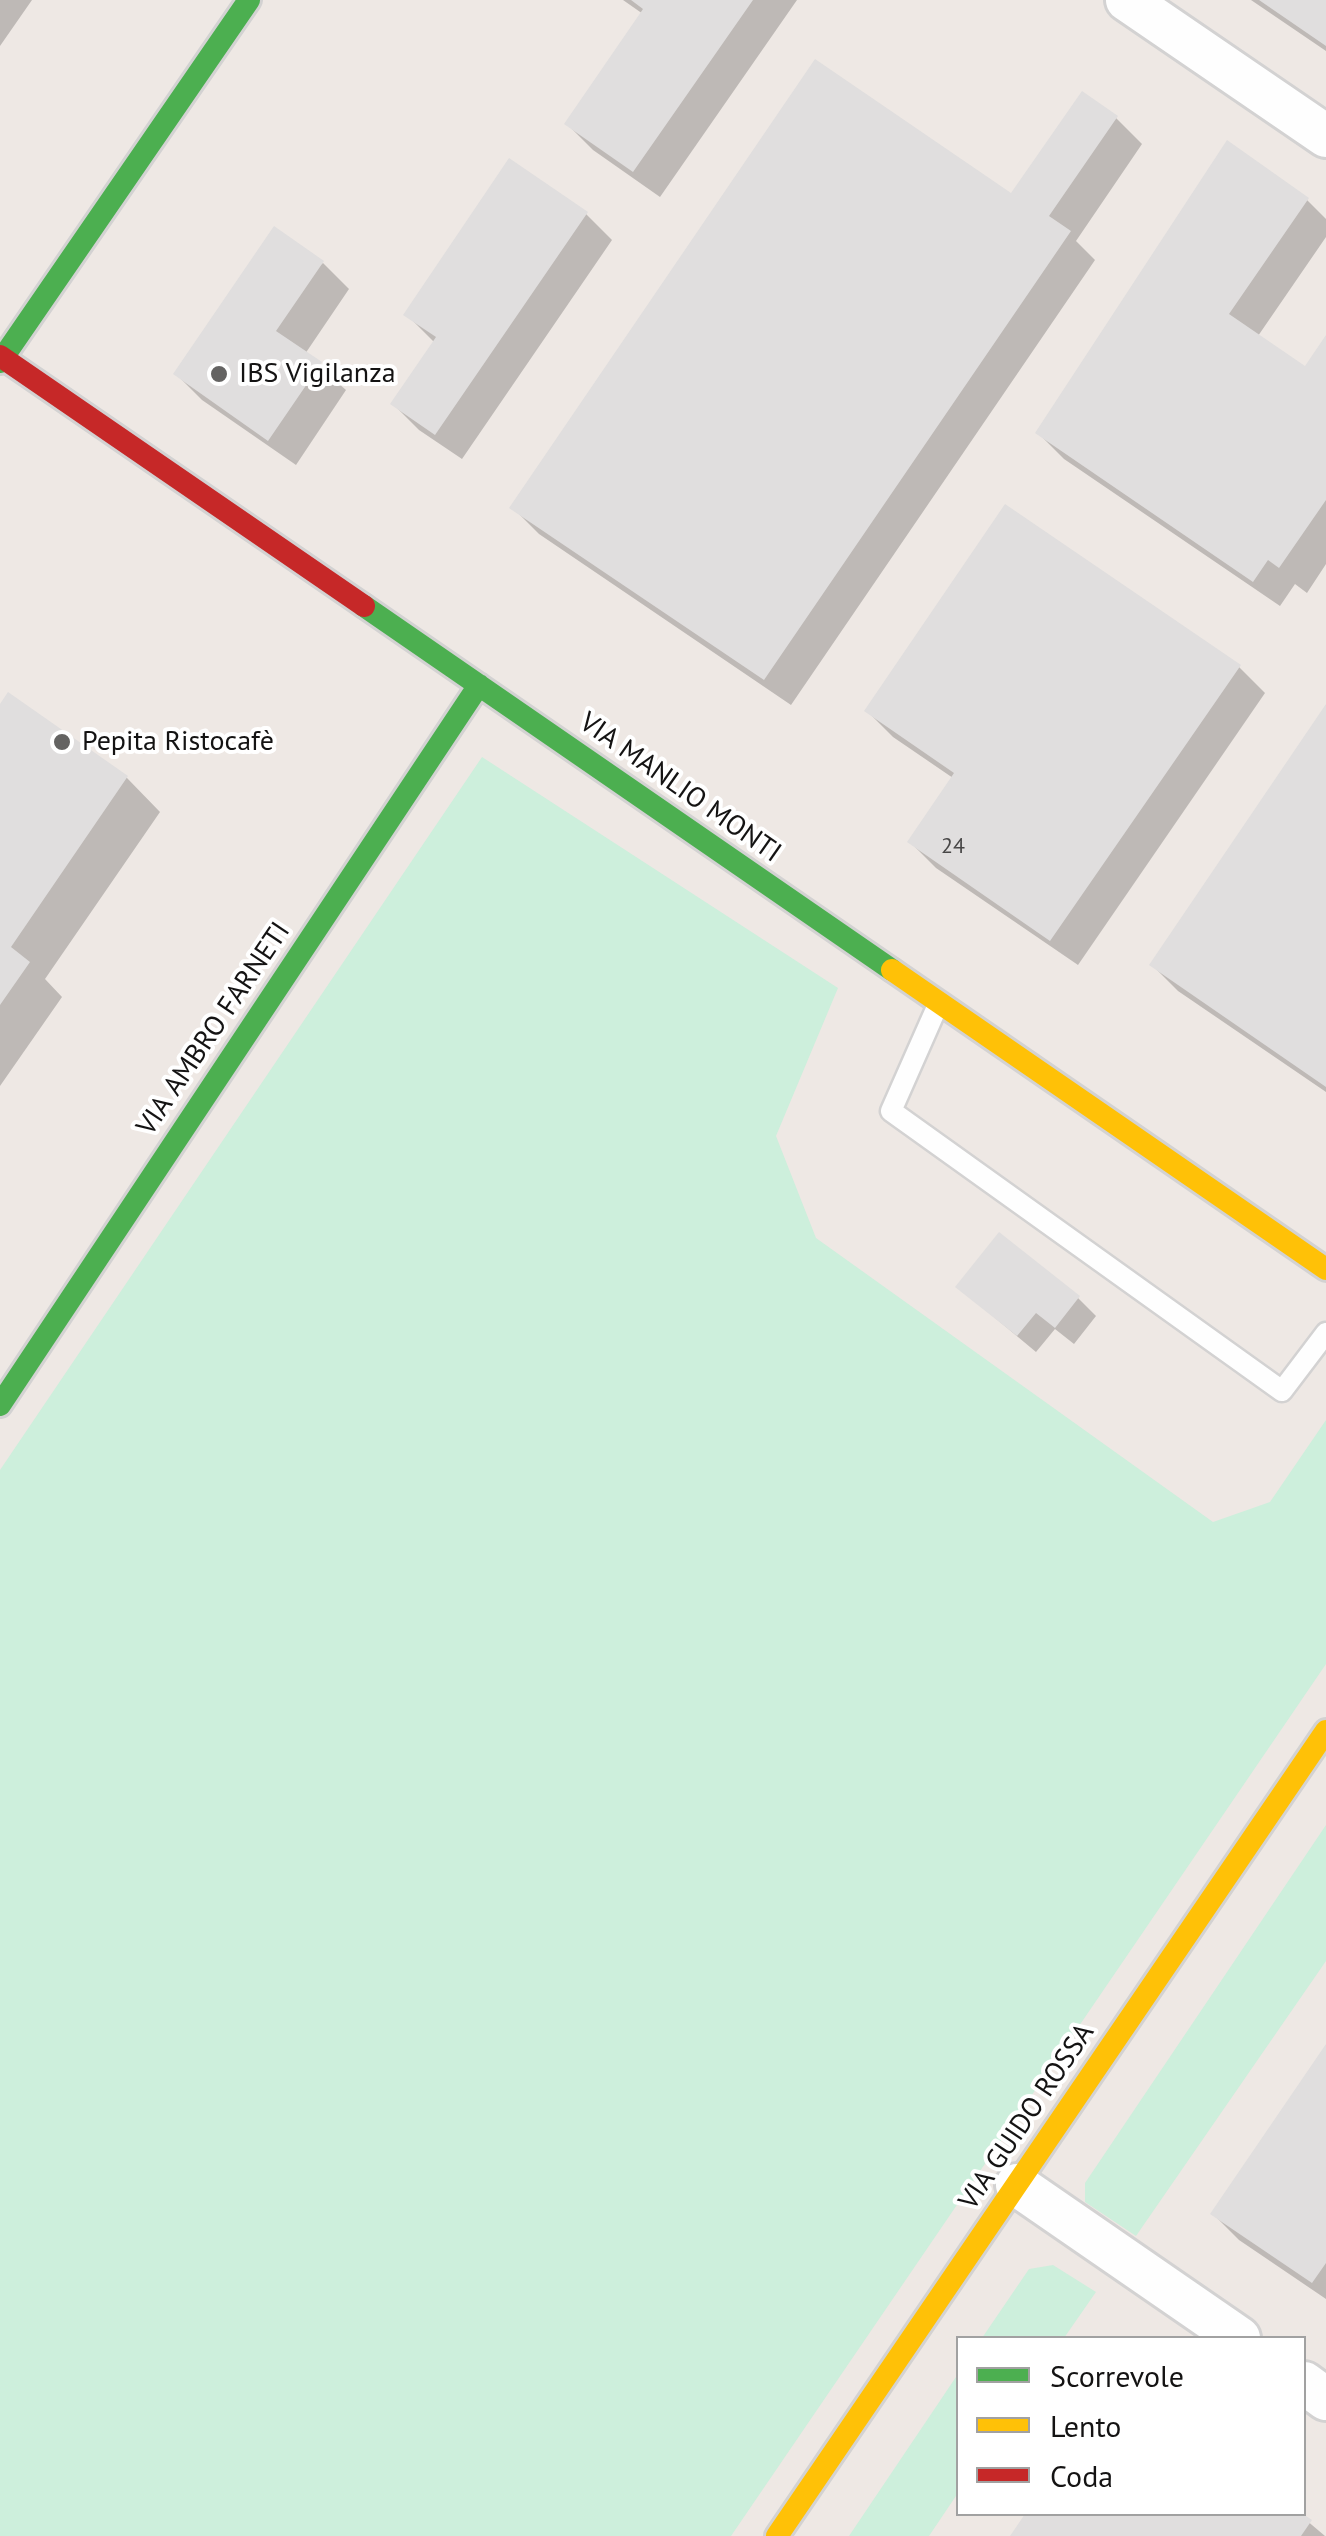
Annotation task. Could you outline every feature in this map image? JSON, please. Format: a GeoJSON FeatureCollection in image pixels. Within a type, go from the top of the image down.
{"type":"FeatureCollection","features":[{"type":"Feature","properties":{"kind":"street"},"geometry":{"type":"LineString","coordinates":[[1,358],[249,0]]}},
{"type":"Feature","properties":{"kind":"street"},"geometry":{"type":"LineString","coordinates":[[1127,0],[1326,136]]}},
{"type":"Feature","properties":{"kind":"street","name":"VIA MANLIO MONTI"},"geometry":{"type":"LineString","coordinates":[[1,358],[1326,1269]]}},
{"type":"Feature","properties":{"kind":"street","name":"VIA AMBRO FARNETI"},"geometry":{"type":"LineString","coordinates":[[0,1405],[479,685]]}},
{"type":"Feature","properties":{"kind":"street","name":"VIA GUIDO ROSSA"},"geometry":{"type":"LineString","coordinates":[[777,2536],[1326,1731]]}},
{"type":"Feature","properties":{"kind":"street"},"geometry":{"type":"LineString","coordinates":[[1016,2185],[1236,2336]]}},
{"type":"Feature","properties":{"kind":"lane"},"geometry":{"type":"LineString","coordinates":[[939,1003],[891,1111],[1282,1391],[1326,1333]]}},
{"type":"Feature","properties":{"kind":"shaded area"},"geometry":{"type":"Polygon","coordinates":[[[0,0],[1326,0],[1326,2536],[0,2536],[0,0]]]}},
{"type":"Feature","properties":{"kind":"green space"},"geometry":{"type":"Polygon","coordinates":[[[482,757],[838,988],[776,1136],[816,1238],[1213,1522],[1270,1502],[1326,1420],[1326,1664],[731,2536],[0,2536],[0,1470],[482,757]]]}},
{"type":"Feature","properties":{"kind":"green space"},"geometry":{"type":"Polygon","coordinates":[[[1326,1825],[1326,1961],[1136,2236],[1085,2202],[1085,2183],[1326,1825]]]}},
{"type":"Feature","properties":{"kind":"green space"},"geometry":{"type":"Polygon","coordinates":[[[1053,2265],[1096,2292],[1065,2336],[983,2336],[1029,2269],[1053,2265]]]}},
{"type":"Feature","properties":{"kind":"green space"},"geometry":{"type":"Polygon","coordinates":[[[956,2377],[956,2496],[929,2536],[849,2536],[956,2377]]]}},
{"type":"Feature","properties":{"kind":"building"},"geometry":{"type":"Polygon","coordinates":[[[631,0],[753,0],[633,172],[564,124],[643,9],[631,0]]]}},
{"type":"Feature","properties":{"kind":"building"},"geometry":{"type":"Polygon","coordinates":[[[1259,0],[1326,0],[1326,46],[1259,0]]]}},
{"type":"Feature","properties":{"kind":"building"},"geometry":{"type":"Polygon","coordinates":[[[815,59],[1011,193],[1082,91],[1118,116],[1049,216],[1071,231],[764,680],[509,508],[815,59]]]}},
{"type":"Feature","properties":{"kind":"building"},"geometry":{"type":"Polygon","coordinates":[[[1227,140],[1309,198],[1229,314],[1305,366],[1326,335],[1326,500],[1279,568],[1268,560],[1253,582],[1035,433],[1227,140]]]}},
{"type":"Feature","properties":{"kind":"building"},"geometry":{"type":"Polygon","coordinates":[[[509,158],[588,212],[435,435],[390,404],[436,337],[403,315],[509,158]]]}},
{"type":"Feature","properties":{"kind":"building"},"geometry":{"type":"Polygon","coordinates":[[[274,226],[324,261],[276,331],[322,362],[268,441],[173,374],[274,226]]]}},
{"type":"Feature","properties":{"kind":"building"},"geometry":{"type":"Polygon","coordinates":[[[1005,504],[1241,665],[1050,941],[907,842],[954,773],[864,711],[1005,504]]]}},
{"type":"Feature","properties":{"kind":"building"},"geometry":{"type":"Polygon","coordinates":[[[8,692],[128,776],[11,947],[30,962],[0,1005],[0,704],[8,692]]]}},
{"type":"Feature","properties":{"kind":"building"},"geometry":{"type":"Polygon","coordinates":[[[1326,704],[1326,1087],[1149,965],[1326,704]]]}},
{"type":"Feature","properties":{"kind":"building"},"geometry":{"type":"Polygon","coordinates":[[[999,1232],[1080,1296],[1055,1328],[1036,1313],[1017,1336],[955,1287],[999,1232]]]}},
{"type":"Feature","properties":{"kind":"building"},"geometry":{"type":"Polygon","coordinates":[[[1326,2044],[1326,2263],[1312,2283],[1210,2214],[1326,2044]]]}},
{"type":"Feature","properties":{"kind":"building"},"geometry":{"type":"Polygon","coordinates":[[[1024,2516],[1306,2516],[1312,2520],[1301,2536],[1010,2536],[1024,2516]]]}},
{"type":"Feature","properties":{"kind":"traffic: fast"},"geometry":{"type":"LineString","coordinates":[[0,362],[249,0]]}},
{"type":"Feature","properties":{"kind":"traffic: fast"},"geometry":{"type":"LineString","coordinates":[[364,606],[892,970]]}},
{"type":"Feature","properties":{"kind":"traffic: fast"},"geometry":{"type":"LineString","coordinates":[[0,1405],[479,685]]}},
{"type":"Feature","properties":{"kind":"traffic: slow"},"geometry":{"type":"LineString","coordinates":[[892,970],[1326,1269]]}},
{"type":"Feature","properties":{"kind":"traffic: slow"},"geometry":{"type":"LineString","coordinates":[[777,2536],[1326,1731]]}},
{"type":"Feature","properties":{"kind":"traffic: jam"},"geometry":{"type":"LineString","coordinates":[[0,356],[364,606]]}},
{"type":"Feature","properties":{"kind":"place","name":"IBS Vigilanza"},"geometry":{"type":"Point","coordinates":[219,374]}},
{"type":"Feature","properties":{"kind":"place","name":"Pepita Ristocafè"},"geometry":{"type":"Point","coordinates":[62,742]}}]}
